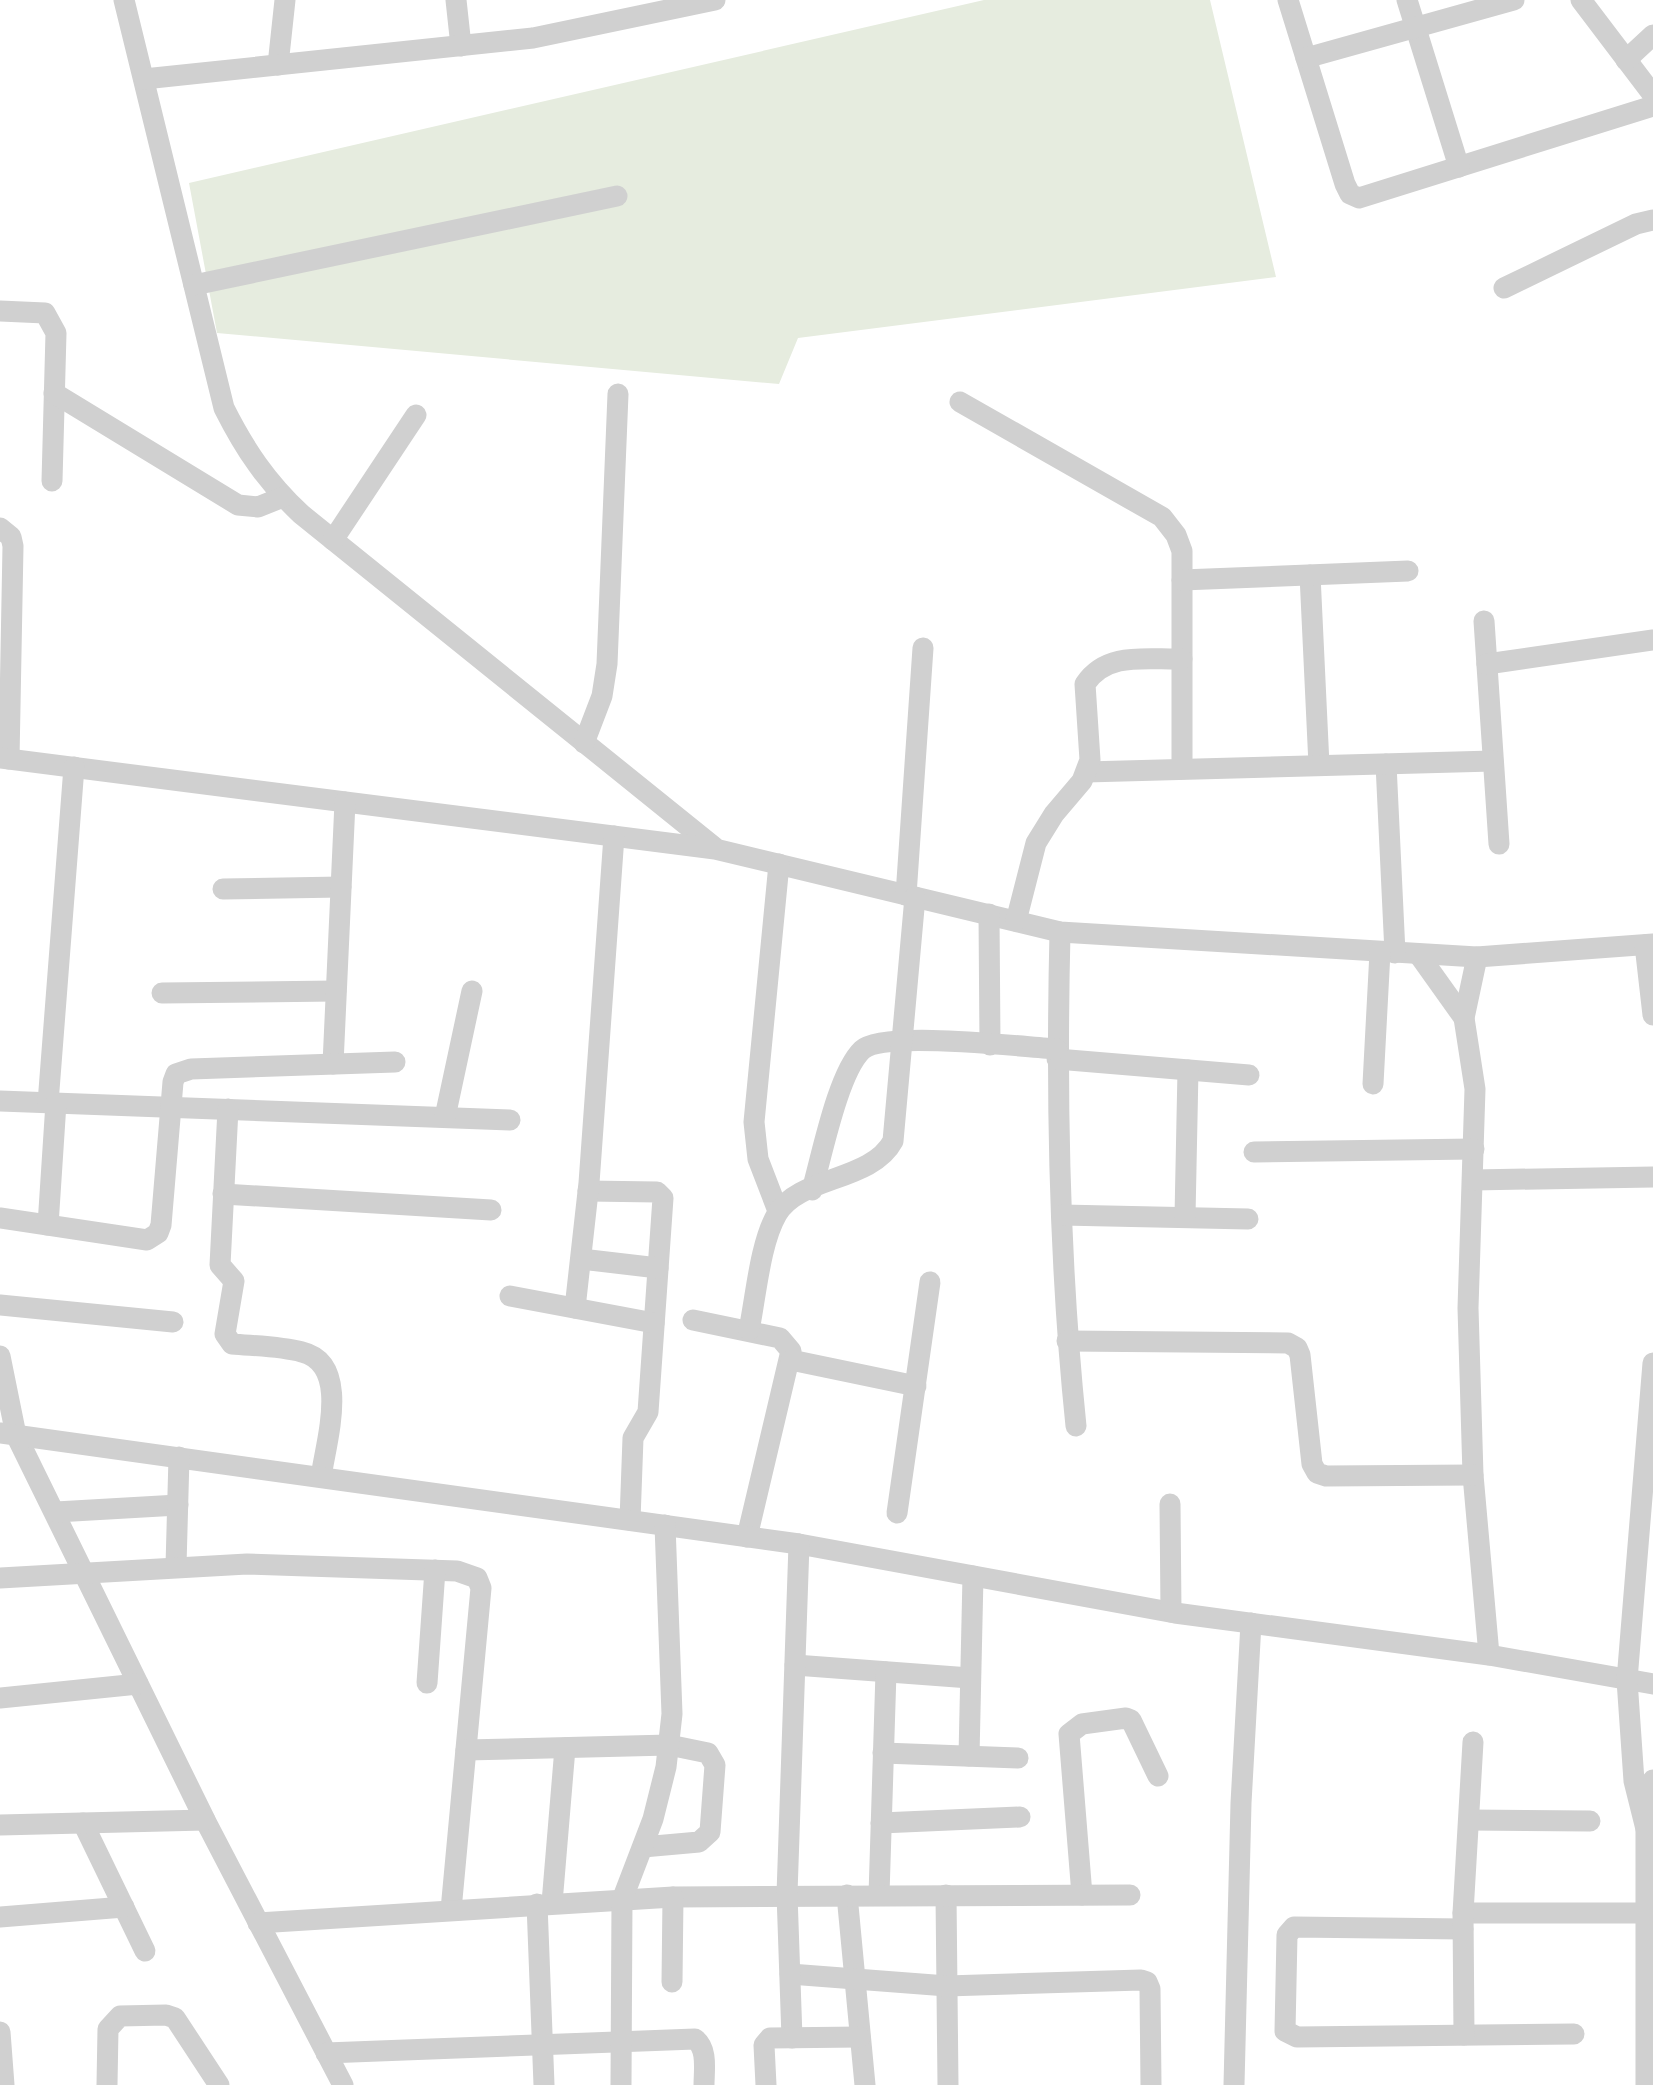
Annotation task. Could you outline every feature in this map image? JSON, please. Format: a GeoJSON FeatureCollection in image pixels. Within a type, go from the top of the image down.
{"type":"FeatureCollection","features":[{"type":"Feature","properties":{"kind":"street"},"geometry":{"type":"LineString","coordinates":[[124,0],[224,408],[246,451],[283,497],[333,540],[715,849]]}},
{"type":"Feature","properties":{"kind":"street"},"geometry":{"type":"LineString","coordinates":[[278,65],[285,0]]}},
{"type":"Feature","properties":{"kind":"street"},"geometry":{"type":"LineString","coordinates":[[456,0],[461,46]]}},
{"type":"Feature","properties":{"kind":"street"},"geometry":{"type":"LineString","coordinates":[[144,79],[565,33],[715,0]]}},
{"type":"Feature","properties":{"kind":"street"},"geometry":{"type":"LineString","coordinates":[[1288,0],[1350,194],[1359,198],[1653,106]]}},
{"type":"Feature","properties":{"kind":"street"},"geometry":{"type":"LineString","coordinates":[[1407,0],[1460,167]]}},
{"type":"Feature","properties":{"kind":"street"},"geometry":{"type":"LineString","coordinates":[[1306,58],[1514,0]]}},
{"type":"Feature","properties":{"kind":"street"},"geometry":{"type":"LineString","coordinates":[[1581,0],[1653,95]]}},
{"type":"Feature","properties":{"kind":"street"},"geometry":{"type":"LineString","coordinates":[[1626,60],[1653,35]]}},
{"type":"Feature","properties":{"kind":"street"},"geometry":{"type":"LineString","coordinates":[[194,285],[617,196]]}},
{"type":"Feature","properties":{"kind":"street"},"geometry":{"type":"LineString","coordinates":[[1504,288],[1651,224]]}},
{"type":"Feature","properties":{"kind":"street"},"geometry":{"type":"LineString","coordinates":[[0,311],[35,310],[45,313],[52,321],[56,333],[52,481]]}},
{"type":"Feature","properties":{"kind":"street"},"geometry":{"type":"LineString","coordinates":[[54,393],[238,505],[258,507],[283,497]]}},
{"type":"Feature","properties":{"kind":"street"},"geometry":{"type":"LineString","coordinates":[[584,743],[602,696],[607,664],[618,394]]}},
{"type":"Feature","properties":{"kind":"street"},"geometry":{"type":"LineString","coordinates":[[960,402],[1162,517],[1176,535],[1182,551],[1182,769]]}},
{"type":"Feature","properties":{"kind":"street"},"geometry":{"type":"LineString","coordinates":[[333,540],[416,415]]}},
{"type":"Feature","properties":{"kind":"street"},"geometry":{"type":"LineString","coordinates":[[0,528],[11,537],[13,546],[5,758],[715,849],[1060,932],[1477,957],[1649,945],[1653,1015]]}},
{"type":"Feature","properties":{"kind":"street"},"geometry":{"type":"LineString","coordinates":[[1182,580],[1408,571]]}},
{"type":"Feature","properties":{"kind":"street"},"geometry":{"type":"LineString","coordinates":[[1310,575],[1319,765]]}},
{"type":"Feature","properties":{"kind":"street"},"geometry":{"type":"LineString","coordinates":[[1484,621],[1499,844]]}},
{"type":"Feature","properties":{"kind":"street"},"geometry":{"type":"LineString","coordinates":[[1487,664],[1653,640]]}},
{"type":"Feature","properties":{"kind":"street"},"geometry":{"type":"LineString","coordinates":[[749,1330],[770,1228],[778,1211],[792,1198],[880,1159],[893,1141],[902,1040],[923,648]]}},
{"type":"Feature","properties":{"kind":"street"},"geometry":{"type":"LineString","coordinates":[[1016,921],[1037,843],[1086,772],[1090,760],[1085,684],[1102,664],[1122,660],[1182,659]]}},
{"type":"Feature","properties":{"kind":"street"},"geometry":{"type":"LineString","coordinates":[[1086,772],[1493,761]]}},
{"type":"Feature","properties":{"kind":"street"},"geometry":{"type":"LineString","coordinates":[[1373,1084],[1387,953],[1386,764]]}},
{"type":"Feature","properties":{"kind":"street"},"geometry":{"type":"LineString","coordinates":[[48,1225],[52,1103],[74,767]]}},
{"type":"Feature","properties":{"kind":"street"},"geometry":{"type":"LineString","coordinates":[[333,1064],[345,802]]}},
{"type":"Feature","properties":{"kind":"street"},"geometry":{"type":"LineString","coordinates":[[575,1308],[588,1191],[614,836]]}},
{"type":"Feature","properties":{"kind":"street"},"geometry":{"type":"LineString","coordinates":[[778,1211],[758,1159],[754,1122],[779,864]]}},
{"type":"Feature","properties":{"kind":"street"},"geometry":{"type":"LineString","coordinates":[[223,889],[341,887]]}},
{"type":"Feature","properties":{"kind":"street"},"geometry":{"type":"LineString","coordinates":[[989,914],[990,1045]]}},
{"type":"Feature","properties":{"kind":"street"},"geometry":{"type":"LineString","coordinates":[[1060,932],[1057,1054],[1062,1215],[1067,1341],[1076,1426]]}},
{"type":"Feature","properties":{"kind":"street"},"geometry":{"type":"LineString","coordinates":[[1419,955],[1464,1018]]}},
{"type":"Feature","properties":{"kind":"street"},"geometry":{"type":"LineString","coordinates":[[1477,957],[1464,1018],[1475,1089],[1468,1308],[1473,1475],[1489,1655]]}},
{"type":"Feature","properties":{"kind":"street"},"geometry":{"type":"LineString","coordinates":[[162,993],[336,991]]}},
{"type":"Feature","properties":{"kind":"street"},"geometry":{"type":"LineString","coordinates":[[445,1117],[472,991]]}},
{"type":"Feature","properties":{"kind":"street"},"geometry":{"type":"LineString","coordinates":[[812,1189],[845,1077],[860,1052],[872,1042],[902,1040],[990,1045],[1249,1075]]}},
{"type":"Feature","properties":{"kind":"street"},"geometry":{"type":"LineString","coordinates":[[0,1218],[147,1240],[153,1238],[161,1225],[173,1082],[183,1070],[395,1062]]}},
{"type":"Feature","properties":{"kind":"street"},"geometry":{"type":"LineString","coordinates":[[1185,1216],[1188,1070]]}},
{"type":"Feature","properties":{"kind":"street"},"geometry":{"type":"LineString","coordinates":[[0,1101],[509,1120]]}},
{"type":"Feature","properties":{"kind":"street"},"geometry":{"type":"LineString","coordinates":[[228,1109],[220,1265],[234,1281],[226,1338],[232,1343],[304,1352],[326,1368],[333,1387],[321,1477]]}},
{"type":"Feature","properties":{"kind":"street"},"geometry":{"type":"LineString","coordinates":[[1254,1152],[1474,1149]]}},
{"type":"Feature","properties":{"kind":"street"},"geometry":{"type":"LineString","coordinates":[[1473,1180],[1653,1177]]}},
{"type":"Feature","properties":{"kind":"street"},"geometry":{"type":"LineString","coordinates":[[588,1191],[661,1194],[659,1268],[648,1412],[633,1438],[631,1520]]}},
{"type":"Feature","properties":{"kind":"street"},"geometry":{"type":"LineString","coordinates":[[223,1194],[491,1210]]}},
{"type":"Feature","properties":{"kind":"street"},"geometry":{"type":"LineString","coordinates":[[1062,1215],[1248,1219]]}},
{"type":"Feature","properties":{"kind":"street"},"geometry":{"type":"LineString","coordinates":[[581,1259],[659,1268]]}},
{"type":"Feature","properties":{"kind":"street"},"geometry":{"type":"LineString","coordinates":[[897,1513],[930,1282]]}},
{"type":"Feature","properties":{"kind":"street"},"geometry":{"type":"LineString","coordinates":[[510,1296],[654,1323]]}},
{"type":"Feature","properties":{"kind":"street"},"geometry":{"type":"LineString","coordinates":[[0,1305],[173,1322]]}},
{"type":"Feature","properties":{"kind":"street"},"geometry":{"type":"LineString","coordinates":[[693,1320],[749,1330],[780,1338],[787,1343],[791,1360],[747,1537]]}},
{"type":"Feature","properties":{"kind":"street"},"geometry":{"type":"LineString","coordinates":[[1067,1341],[1289,1343],[1297,1348],[1300,1355],[1312,1464],[1317,1473],[1326,1476],[1473,1475]]}},
{"type":"Feature","properties":{"kind":"street"},"geometry":{"type":"LineString","coordinates":[[0,1356],[8,1434],[56,1513],[205,1820],[343,2085]]}},
{"type":"Feature","properties":{"kind":"street"},"geometry":{"type":"LineString","coordinates":[[791,1360],[916,1386]]}},
{"type":"Feature","properties":{"kind":"street"},"geometry":{"type":"LineString","coordinates":[[1646,1829],[1634,1781],[1627,1680],[1653,1363]]}},
{"type":"Feature","properties":{"kind":"street"},"geometry":{"type":"LineString","coordinates":[[8,1434],[799,1544],[1171,1612],[1489,1655],[1653,1684]]}},
{"type":"Feature","properties":{"kind":"street"},"geometry":{"type":"LineString","coordinates":[[176,1566],[179,1457]]}},
{"type":"Feature","properties":{"kind":"street"},"geometry":{"type":"LineString","coordinates":[[1170,1504],[1171,1612]]}},
{"type":"Feature","properties":{"kind":"street"},"geometry":{"type":"LineString","coordinates":[[56,1513],[178,1505]]}},
{"type":"Feature","properties":{"kind":"street"},"geometry":{"type":"LineString","coordinates":[[621,2085],[622,1900],[643,1847],[666,1767],[673,1714],[665,1525]]}},
{"type":"Feature","properties":{"kind":"street"},"geometry":{"type":"LineString","coordinates":[[792,2038],[787,1894],[799,1544]]}},
{"type":"Feature","properties":{"kind":"street"},"geometry":{"type":"LineString","coordinates":[[0,1578],[247,1564],[435,1570],[470,1573],[477,1578],[481,1588],[451,1910]]}},
{"type":"Feature","properties":{"kind":"street"},"geometry":{"type":"LineString","coordinates":[[427,1683],[435,1570]]}},
{"type":"Feature","properties":{"kind":"street"},"geometry":{"type":"LineString","coordinates":[[969,1756],[973,1576]]}},
{"type":"Feature","properties":{"kind":"street"},"geometry":{"type":"LineString","coordinates":[[1234,2085],[1241,1803],[1251,1623]]}},
{"type":"Feature","properties":{"kind":"street"},"geometry":{"type":"LineString","coordinates":[[795,1665],[970,1678]]}},
{"type":"Feature","properties":{"kind":"street"},"geometry":{"type":"LineString","coordinates":[[879,1895],[886,1672]]}},
{"type":"Feature","properties":{"kind":"street"},"geometry":{"type":"LineString","coordinates":[[0,1698],[138,1684]]}},
{"type":"Feature","properties":{"kind":"street"},"geometry":{"type":"LineString","coordinates":[[1082,1895],[1069,1734],[1082,1724],[1126,1718],[1131,1720],[1158,1776]]}},
{"type":"Feature","properties":{"kind":"street"},"geometry":{"type":"LineString","coordinates":[[1464,2035],[1463,1921],[1473,1742]]}},
{"type":"Feature","properties":{"kind":"street"},"geometry":{"type":"LineString","coordinates":[[466,1750],[669,1745],[708,1753],[715,1765],[710,1832],[699,1842],[643,1847]]}},
{"type":"Feature","properties":{"kind":"street"},"geometry":{"type":"LineString","coordinates":[[544,2085],[544,1904],[565,1748]]}},
{"type":"Feature","properties":{"kind":"street"},"geometry":{"type":"LineString","coordinates":[[883,1753],[1018,1758]]}},
{"type":"Feature","properties":{"kind":"street"},"geometry":{"type":"LineString","coordinates":[[1646,2085],[1649,1998],[1646,1829],[1653,1780]]}},
{"type":"Feature","properties":{"kind":"street"},"geometry":{"type":"LineString","coordinates":[[881,1824],[1020,1817]]}},
{"type":"Feature","properties":{"kind":"street"},"geometry":{"type":"LineString","coordinates":[[0,1825],[205,1820]]}},
{"type":"Feature","properties":{"kind":"street"},"geometry":{"type":"LineString","coordinates":[[1469,1820],[1590,1821]]}},
{"type":"Feature","properties":{"kind":"street"},"geometry":{"type":"LineString","coordinates":[[83,1823],[145,1951]]}},
{"type":"Feature","properties":{"kind":"street"},"geometry":{"type":"LineString","coordinates":[[258,1923],[673,1897],[787,1894],[1129,1895]]}},
{"type":"Feature","properties":{"kind":"street"},"geometry":{"type":"LineString","coordinates":[[847,1895],[865,2085]]}},
{"type":"Feature","properties":{"kind":"street"},"geometry":{"type":"LineString","coordinates":[[946,1895],[948,2085]]}},
{"type":"Feature","properties":{"kind":"street"},"geometry":{"type":"LineString","coordinates":[[672,1982],[673,1897]]}},
{"type":"Feature","properties":{"kind":"street"},"geometry":{"type":"LineString","coordinates":[[0,1917],[124,1907]]}},
{"type":"Feature","properties":{"kind":"street"},"geometry":{"type":"LineString","coordinates":[[1574,2034],[1297,2037],[1285,2031],[1284,2024],[1287,1935],[1294,1927],[1463,1921],[1648,1910]]}},
{"type":"Feature","properties":{"kind":"street"},"geometry":{"type":"LineString","coordinates":[[790,1975],[947,1986],[1147,1982],[1150,1989],[1151,2085]]}},
{"type":"Feature","properties":{"kind":"street"},"geometry":{"type":"LineString","coordinates":[[107,2085],[108,2029],[112,2021],[120,2017],[166,2015],[179,2021],[219,2085]]}},
{"type":"Feature","properties":{"kind":"street"},"geometry":{"type":"LineString","coordinates":[[0,2032],[4,2085]]}},
{"type":"Feature","properties":{"kind":"street"},"geometry":{"type":"LineString","coordinates":[[766,2085],[766,2041],[860,2037]]}},
{"type":"Feature","properties":{"kind":"street"},"geometry":{"type":"LineString","coordinates":[[326,2053],[695,2039],[702,2044],[704,2052],[704,2085]]}},
{"type":"Feature","properties":{"kind":"shaded area"},"geometry":{"type":"Polygon","coordinates":[[[984,0],[1210,0],[1276,277],[798,338],[779,384],[217,333],[189,183],[984,0]]]}}]}
